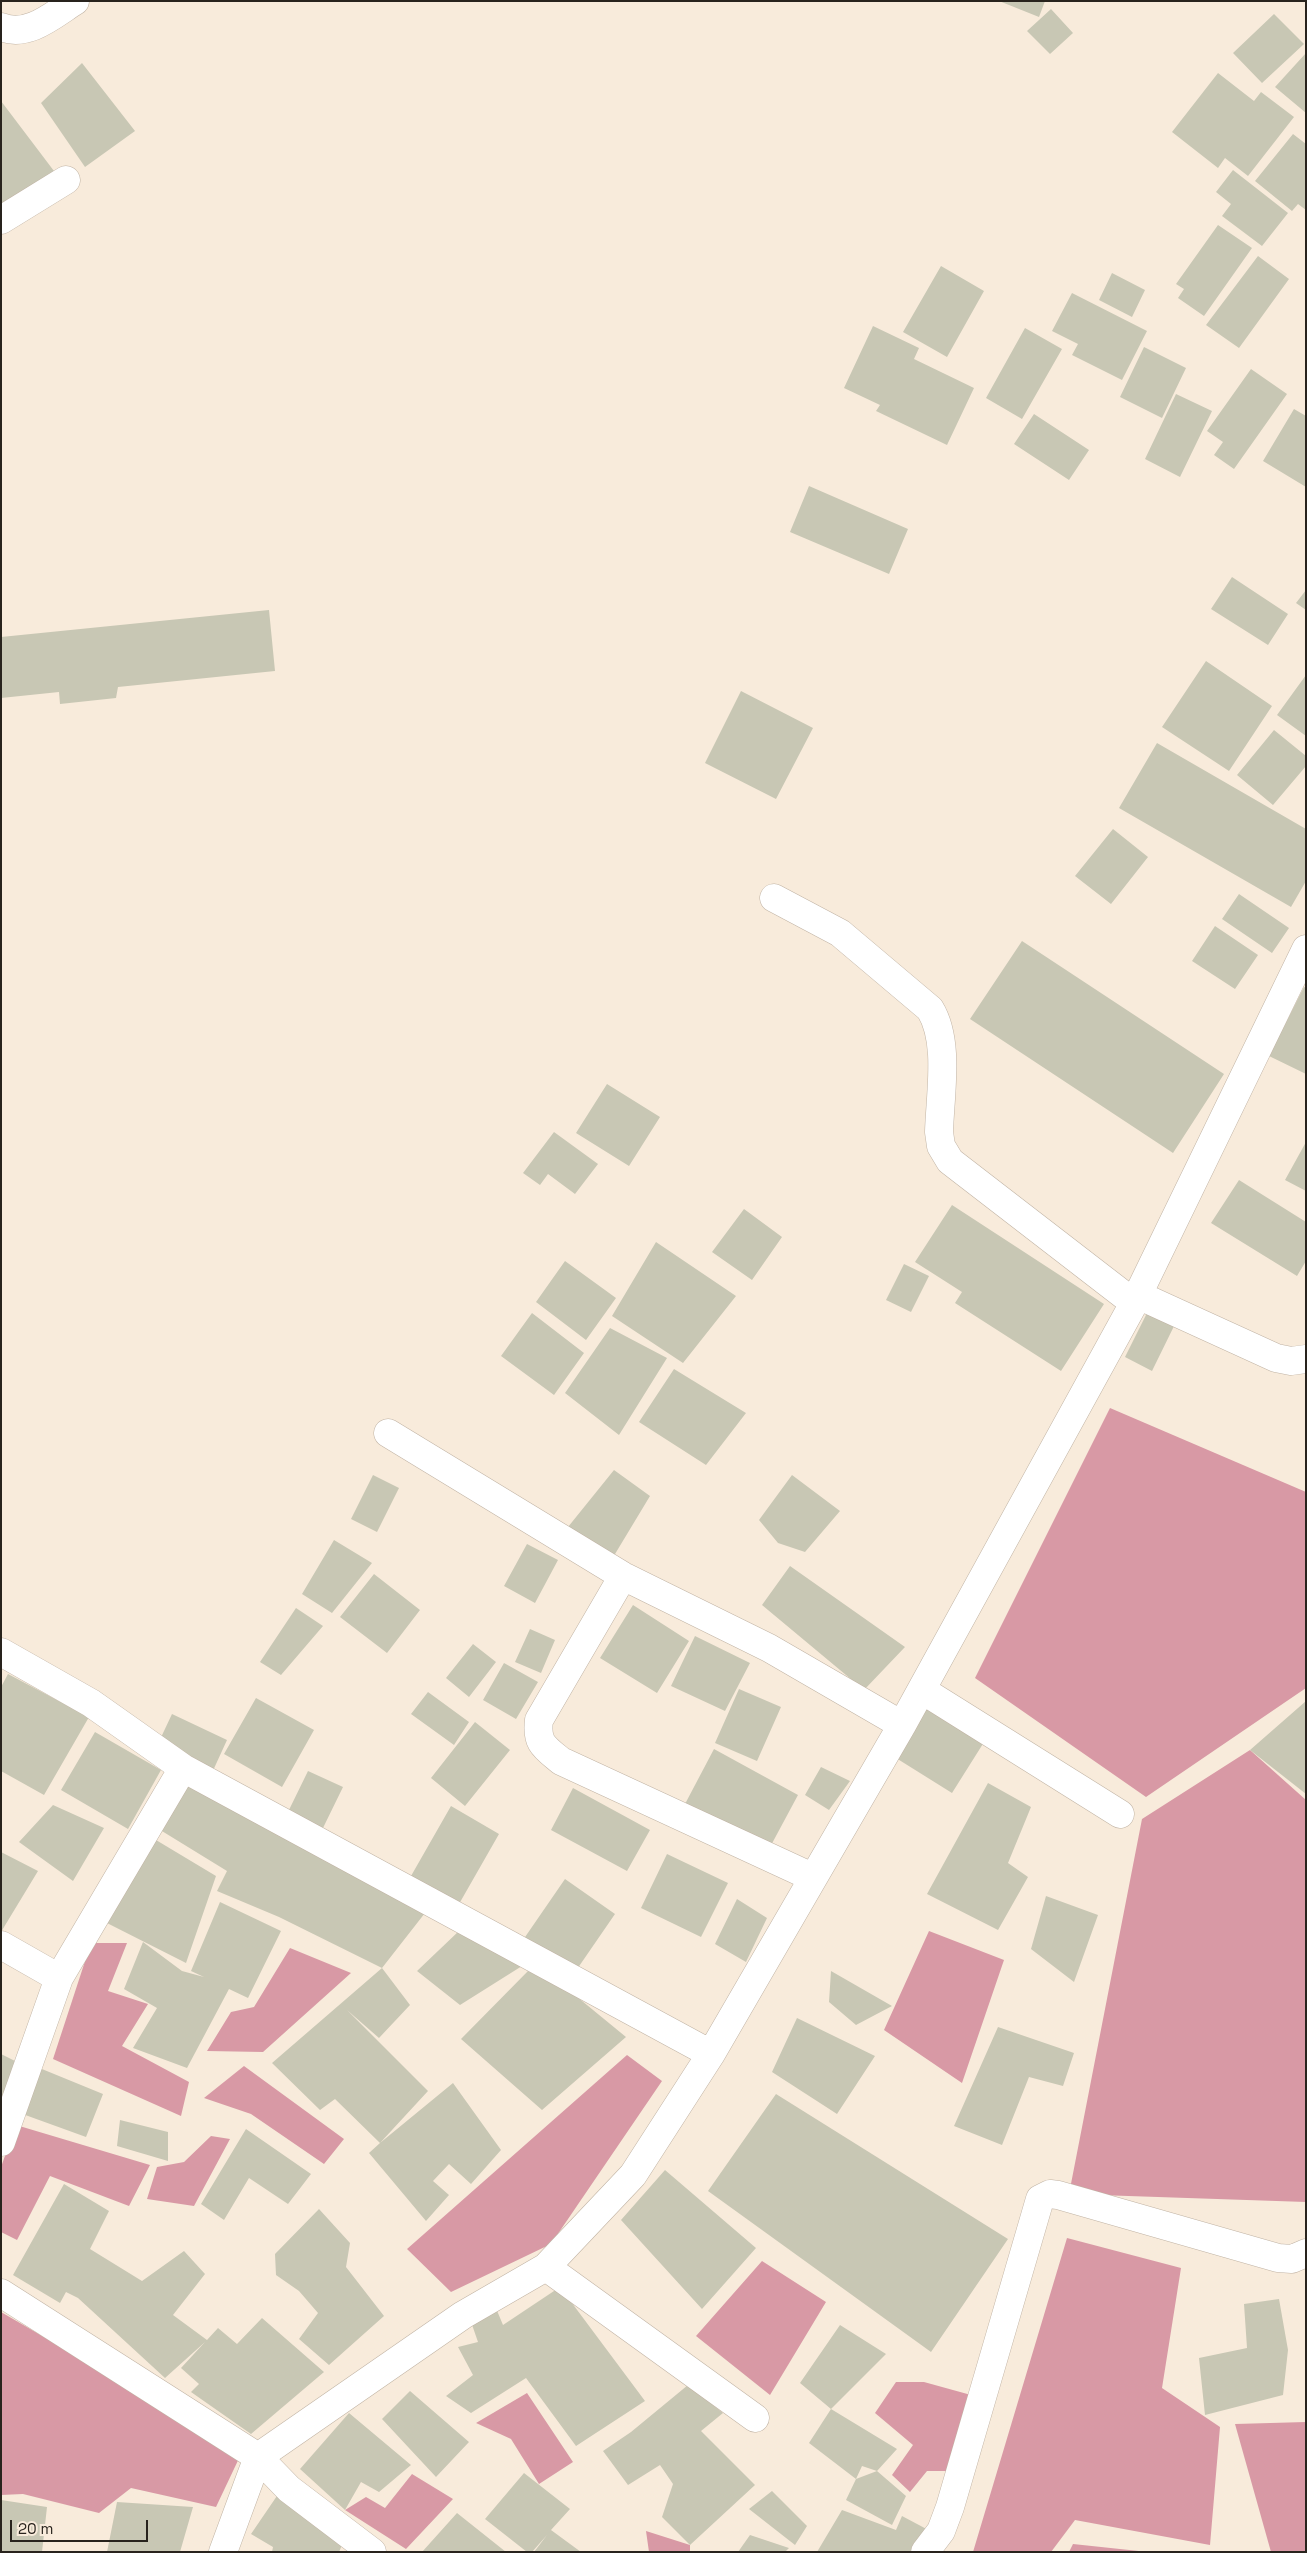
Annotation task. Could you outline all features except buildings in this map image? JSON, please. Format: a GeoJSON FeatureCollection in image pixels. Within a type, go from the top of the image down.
{"type":"FeatureCollection","features":[{"type":"Feature","properties":{"kind":"street"},"geometry":{"type":"LineString","coordinates":[[1,27],[11,31],[30,29],[75,1]]}},
{"type":"Feature","properties":{"kind":"street"},"geometry":{"type":"LineString","coordinates":[[1,220],[66,180]]}},
{"type":"Feature","properties":{"kind":"street"},"geometry":{"type":"LineString","coordinates":[[774,898],[840,933],[930,1009],[942,1038],[939,1132],[940,1146],[950,1161],[1136,1299],[1276,1358],[1291,1361],[1306,1359]]}},
{"type":"Feature","properties":{"kind":"street"},"geometry":{"type":"LineString","coordinates":[[223,2552],[258,2457],[463,2315],[546,2267],[633,2175],[711,2054],[922,1690],[1136,1299],[1306,949]]}},
{"type":"Feature","properties":{"kind":"street"},"geometry":{"type":"LineString","coordinates":[[388,1433],[623,1576],[769,1648],[902,1725]]}},
{"type":"Feature","properties":{"kind":"street"},"geometry":{"type":"LineString","coordinates":[[623,1576],[539,1720],[537,1735],[545,1748],[562,1761],[812,1877]]}},
{"type":"Feature","properties":{"kind":"street"},"geometry":{"type":"LineString","coordinates":[[1,1652],[90,1703],[183,1768],[711,2054]]}},
{"type":"Feature","properties":{"kind":"street"},"geometry":{"type":"LineString","coordinates":[[922,1690],[1120,1814]]}},
{"type":"Feature","properties":{"kind":"street"},"geometry":{"type":"LineString","coordinates":[[1,2142],[59,1978],[183,1768]]}},
{"type":"Feature","properties":{"kind":"street"},"geometry":{"type":"LineString","coordinates":[[1,1945],[59,1978]]}},
{"type":"Feature","properties":{"kind":"street"},"geometry":{"type":"LineString","coordinates":[[925,2552],[941,2531],[950,2507],[1040,2199],[1050,2194],[1278,2258],[1292,2259],[1306,2253]]}},
{"type":"Feature","properties":{"kind":"street"},"geometry":{"type":"LineString","coordinates":[[546,2267],[755,2418]]}},
{"type":"Feature","properties":{"kind":"street"},"geometry":{"type":"LineString","coordinates":[[1,2293],[258,2457],[289,2489],[372,2552]]}},
{"type":"Feature","properties":{"kind":"shaded area"},"geometry":{"type":"Polygon","coordinates":[[[1110,1408],[1306,1492],[1306,1688],[1146,1797],[975,1678],[1110,1408]]]}},
{"type":"Feature","properties":{"kind":"shaded area"},"geometry":{"type":"Polygon","coordinates":[[[1250,1750],[1306,1800],[1306,2202],[1069,2194],[1142,1819],[1250,1750]]]}},
{"type":"Feature","properties":{"kind":"shaded area"},"geometry":{"type":"Polygon","coordinates":[[[929,1931],[1004,1960],[962,2083],[884,2030],[929,1931]]]}},
{"type":"Feature","properties":{"kind":"shaded area"},"geometry":{"type":"Polygon","coordinates":[[[91,1943],[127,1943],[108,1991],[148,2004],[122,2046],[189,2082],[181,2116],[53,2059],[91,1943]]]}},
{"type":"Feature","properties":{"kind":"shaded area"},"geometry":{"type":"Polygon","coordinates":[[[290,1948],[351,1973],[263,2052],[207,2051],[231,2012],[254,2007],[290,1948]]]}},
{"type":"Feature","properties":{"kind":"shaded area"},"geometry":{"type":"Polygon","coordinates":[[[627,2055],[662,2081],[551,2244],[451,2292],[407,2249],[627,2055]]]}},
{"type":"Feature","properties":{"kind":"shaded area"},"geometry":{"type":"Polygon","coordinates":[[[244,2066],[344,2139],[324,2164],[251,2114],[204,2098],[244,2066]]]}},
{"type":"Feature","properties":{"kind":"shaded area"},"geometry":{"type":"Polygon","coordinates":[[[16,2125],[150,2165],[129,2206],[50,2176],[17,2240],[1,2232],[1,2167],[16,2125]]]}},
{"type":"Feature","properties":{"kind":"shaded area"},"geometry":{"type":"Polygon","coordinates":[[[211,2136],[230,2139],[194,2206],[147,2199],[157,2167],[184,2162],[211,2136]]]}},
{"type":"Feature","properties":{"kind":"shaded area"},"geometry":{"type":"Polygon","coordinates":[[[1067,2238],[1181,2268],[1162,2388],[1220,2427],[1210,2545],[1075,2520],[1051,2552],[973,2552],[1067,2238]]]}},
{"type":"Feature","properties":{"kind":"shaded area"},"geometry":{"type":"Polygon","coordinates":[[[762,2261],[826,2302],[770,2395],[696,2336],[762,2261]]]}},
{"type":"Feature","properties":{"kind":"shaded area"},"geometry":{"type":"Polygon","coordinates":[[[1,2312],[242,2452],[216,2507],[131,2488],[99,2513],[23,2494],[1,2495],[1,2312]]]}},
{"type":"Feature","properties":{"kind":"shaded area"},"geometry":{"type":"Polygon","coordinates":[[[896,2382],[924,2382],[971,2395],[955,2471],[927,2471],[910,2492],[892,2475],[913,2445],[875,2413],[896,2382]]]}},
{"type":"Feature","properties":{"kind":"shaded area"},"geometry":{"type":"Polygon","coordinates":[[[527,2393],[573,2462],[539,2484],[511,2439],[476,2423],[527,2393]]]}},
{"type":"Feature","properties":{"kind":"shaded area"},"geometry":{"type":"Polygon","coordinates":[[[1306,2422],[1306,2552],[1271,2552],[1235,2424],[1306,2422]]]}},
{"type":"Feature","properties":{"kind":"shaded area"},"geometry":{"type":"Polygon","coordinates":[[[412,2474],[453,2499],[406,2549],[345,2510],[366,2497],[385,2508],[412,2474]]]}},
{"type":"Feature","properties":{"kind":"shaded area"},"geometry":{"type":"Polygon","coordinates":[[[646,2531],[690,2545],[690,2552],[649,2552],[646,2531]]]}},
{"type":"Feature","properties":{"kind":"shaded area"},"geometry":{"type":"Polygon","coordinates":[[[1073,2544],[1148,2552],[1069,2552],[1073,2544]]]}}]}
